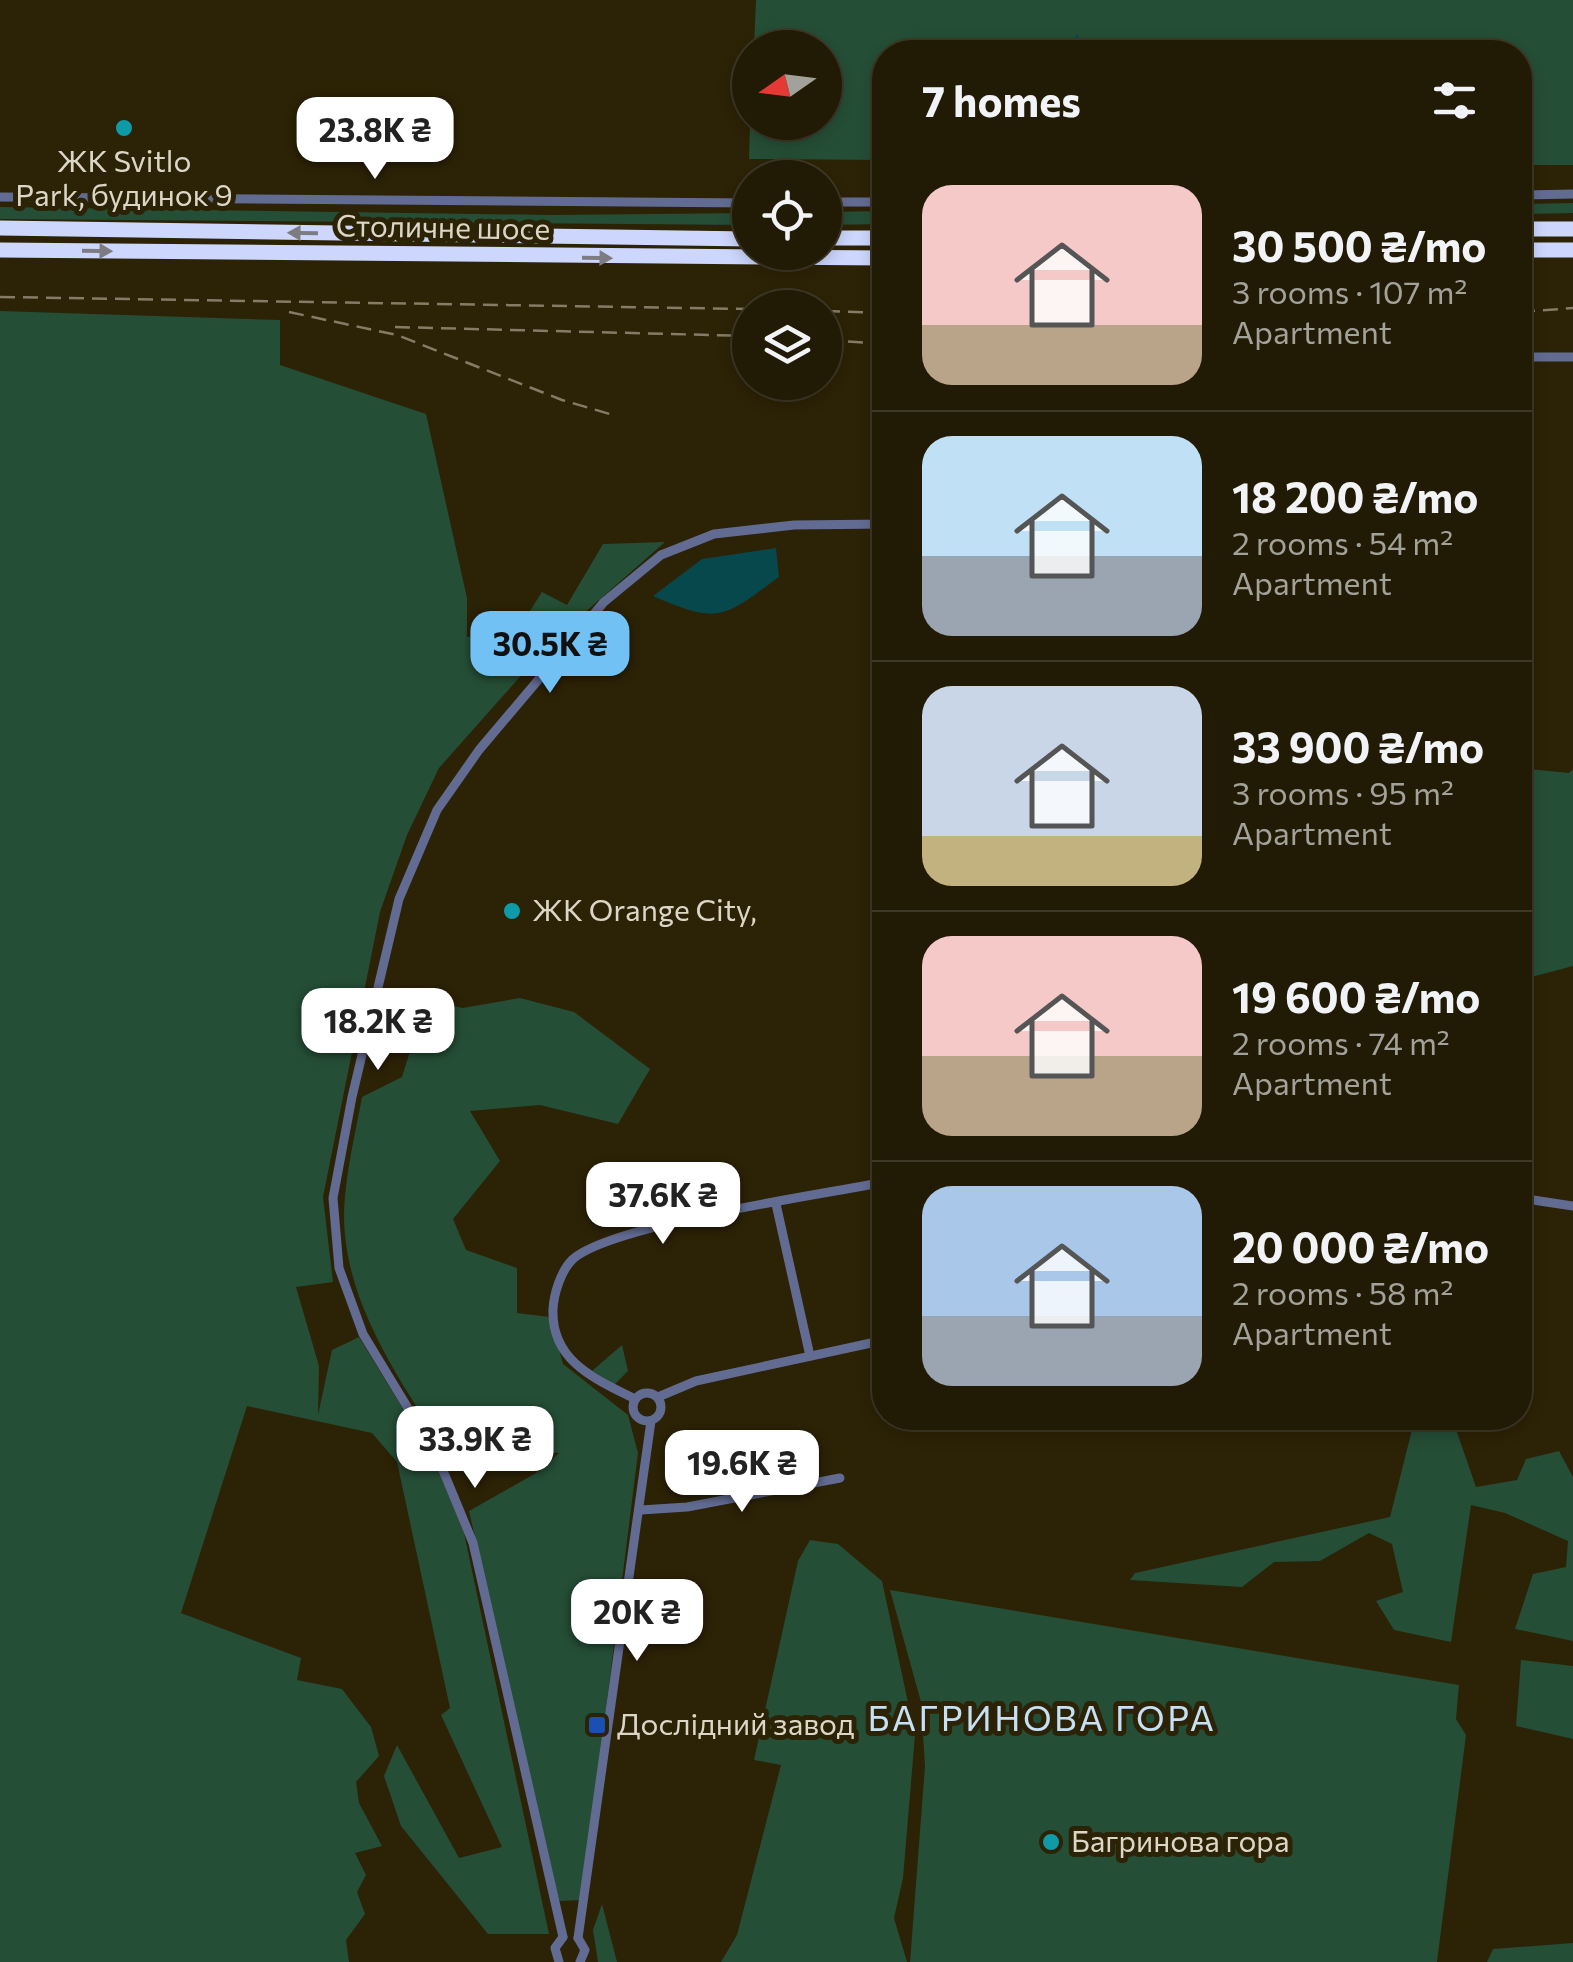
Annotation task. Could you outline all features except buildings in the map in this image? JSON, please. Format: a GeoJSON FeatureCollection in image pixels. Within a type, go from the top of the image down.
{"type":"FeatureCollection","features":[{"type":"Feature","properties":{"kind":"highway","name":"Столичне шосе"},"geometry":{"type":"LineString","coordinates":[[0,228],[732,239]]}},
{"type":"Feature","properties":{"kind":"highway"},"geometry":{"type":"LineString","coordinates":[[1532,229],[1573,228]]}},
{"type":"Feature","properties":{"kind":"highway"},"geometry":{"type":"LineString","coordinates":[[842,238],[872,238]]}},
{"type":"Feature","properties":{"kind":"highway","name":"Столичне шосе"},"geometry":{"type":"LineString","coordinates":[[0,250],[872,258]]}},
{"type":"Feature","properties":{"kind":"highway"},"geometry":{"type":"LineString","coordinates":[[1532,250],[1573,250]]}},
{"type":"Feature","properties":{"kind":"street"},"geometry":{"type":"LineString","coordinates":[[1532,194],[1573,194]]}},
{"type":"Feature","properties":{"kind":"street","name":"Столичне шосе"},"geometry":{"type":"LineString","coordinates":[[0,197],[732,203]]}},
{"type":"Feature","properties":{"kind":"street"},"geometry":{"type":"LineString","coordinates":[[842,202],[872,202]]}},
{"type":"Feature","properties":{"kind":"street"},"geometry":{"type":"LineString","coordinates":[[1532,357],[1573,356]]}},
{"type":"Feature","properties":{"kind":"street"},"geometry":{"type":"LineString","coordinates":[[564,1937],[473,1543],[438,1456],[354,1312],[335,1245],[336,1174],[406,877],[437,810],[479,750],[604,602],[661,555],[714,534],[794,525],[872,524]]}},
{"type":"Feature","properties":{"kind":"street"},"geometry":{"type":"LineString","coordinates":[[634,1399],[579,1370],[562,1349],[554,1299],[570,1261],[598,1243],[617,1237],[872,1185]]}},
{"type":"Feature","properties":{"kind":"street"},"geometry":{"type":"LineString","coordinates":[[1532,1200],[1573,1206]]}},
{"type":"Feature","properties":{"kind":"street"},"geometry":{"type":"LineString","coordinates":[[776,1204],[810,1356]]}},
{"type":"Feature","properties":{"kind":"street"},"geometry":{"type":"LineString","coordinates":[[634,1399],[646,1392],[658,1397],[696,1380],[872,1343]]}},
{"type":"Feature","properties":{"kind":"street"},"geometry":{"type":"LineString","coordinates":[[580,1962],[585,1950],[578,1938],[581,1904],[641,1510],[650,1421],[660,1413],[658,1397]]}},
{"type":"Feature","properties":{"kind":"street"},"geometry":{"type":"LineString","coordinates":[[634,1399],[634,1414],[650,1421]]}},
{"type":"Feature","properties":{"kind":"street"},"geometry":{"type":"LineString","coordinates":[[641,1510],[688,1506],[840,1478]]}},
{"type":"Feature","properties":{"kind":"street"},"geometry":{"type":"LineString","coordinates":[[556,1904],[570,1912],[581,1904]]}},
{"type":"Feature","properties":{"kind":"street"},"geometry":{"type":"LineString","coordinates":[[564,1937],[578,1938]]}},
{"type":"Feature","properties":{"kind":"street"},"geometry":{"type":"LineString","coordinates":[[560,1962],[555,1948],[564,1937]]}},
{"type":"Feature","properties":{"kind":"green space"},"geometry":{"type":"Polygon","coordinates":[[[756,0],[1573,0],[1573,165],[1532,165],[1532,40],[872,40],[872,160],[749,159],[750,140],[842,140],[842,30],[755,30],[756,0]]]}},
{"type":"Feature","properties":{"kind":"green space"},"geometry":{"type":"Polygon","coordinates":[[[1573,203],[1573,213],[1532,214],[1532,204],[1573,203]]]}},
{"type":"Feature","properties":{"kind":"green space"},"geometry":{"type":"Polygon","coordinates":[[[0,207],[552,215],[732,213],[732,225],[0,219],[0,207]]]}},
{"type":"Feature","properties":{"kind":"green space"},"geometry":{"type":"Polygon","coordinates":[[[872,211],[872,224],[842,225],[842,212],[872,211]]]}},
{"type":"Feature","properties":{"kind":"green space"},"geometry":{"type":"Polygon","coordinates":[[[0,311],[280,320],[280,365],[426,414],[467,598],[467,637],[517,631],[542,592],[567,605],[603,544],[665,542],[549,644],[439,768],[407,835],[380,912],[323,1197],[333,1282],[296,1287],[319,1366],[318,1415],[332,1350],[359,1337],[433,1458],[464,1533],[549,1934],[488,1934],[401,1826],[384,1776],[397,1745],[459,1858],[502,1847],[441,1715],[450,1708],[397,1462],[372,1433],[247,1406],[181,1613],[301,1658],[297,1680],[342,1689],[371,1727],[379,1756],[356,1782],[359,1803],[382,1846],[355,1853],[366,1875],[357,1892],[365,1914],[346,1940],[349,1962],[0,1962],[0,311]]]}},
{"type":"Feature","properties":{"kind":"green space"},"geometry":{"type":"Polygon","coordinates":[[[1532,769],[1569,773],[1573,769],[1573,966],[1532,977],[1532,769]]]}},
{"type":"Feature","properties":{"kind":"green space"},"geometry":{"type":"Polygon","coordinates":[[[520,998],[574,1012],[650,1069],[618,1124],[540,1105],[470,1111],[500,1161],[453,1219],[466,1250],[517,1268],[517,1313],[550,1317],[563,1364],[628,1415],[638,1453],[582,1900],[559,1901],[469,1511],[536,1473],[559,1453],[523,1452],[455,1467],[396,1372],[362,1305],[345,1233],[346,1184],[362,1097],[402,1077],[426,1000],[463,1008],[520,998]]]}},
{"type":"Feature","properties":{"kind":"green space"},"geometry":{"type":"Polygon","coordinates":[[[622,1345],[628,1371],[614,1385],[592,1371],[622,1345]]]}},
{"type":"Feature","properties":{"kind":"green space"},"geometry":{"type":"Polygon","coordinates":[[[1412,1430],[1456,1430],[1476,1487],[1517,1480],[1526,1459],[1559,1451],[1573,1477],[1573,1641],[1515,1629],[1533,1574],[1566,1567],[1568,1541],[1505,1513],[1471,1505],[1451,1642],[1394,1630],[1376,1601],[1403,1592],[1392,1544],[1369,1533],[1320,1561],[1274,1562],[1242,1587],[1130,1580],[1135,1573],[1390,1517],[1412,1430]]]}},
{"type":"Feature","properties":{"kind":"green space"},"geometry":{"type":"Polygon","coordinates":[[[810,1540],[838,1544],[882,1581],[915,1735],[903,1878],[894,1918],[907,1962],[721,1962],[737,1935],[781,1765],[754,1760],[798,1561],[810,1540]]]}},
{"type":"Feature","properties":{"kind":"green space"},"geometry":{"type":"Polygon","coordinates":[[[890,1590],[1459,1685],[1456,1719],[1466,1735],[1437,1962],[910,1962],[925,1766],[921,1702],[890,1590]]]}},
{"type":"Feature","properties":{"kind":"green space"},"geometry":{"type":"Polygon","coordinates":[[[1521,1660],[1573,1666],[1573,1739],[1516,1726],[1521,1660]]]}},
{"type":"Feature","properties":{"kind":"green space"},"geometry":{"type":"Polygon","coordinates":[[[602,1904],[617,1962],[598,1962],[593,1930],[602,1904]]]}},
{"type":"Feature","properties":{"kind":"green space"},"geometry":{"type":"Polygon","coordinates":[[[1573,1943],[1573,1962],[1487,1962],[1493,1949],[1573,1943]]]}},
{"type":"Feature","properties":{"kind":"water"},"geometry":{"type":"Polygon","coordinates":[[[776,548],[779,577],[732,609],[707,614],[653,596],[702,559],[776,548]]]}},
{"type":"Feature","properties":{"kind":"waterway"},"geometry":{"type":"LineString","coordinates":[[1077,36],[1077,40]]}},
{"type":"Feature","properties":{"kind":"railway"},"geometry":{"type":"LineString","coordinates":[[0,297],[732,309]]}},
{"type":"Feature","properties":{"kind":"railway"},"geometry":{"type":"LineString","coordinates":[[1532,311],[1573,308]]}},
{"type":"Feature","properties":{"kind":"railway"},"geometry":{"type":"LineString","coordinates":[[289,312],[397,335],[562,400],[613,415]]}},
{"type":"Feature","properties":{"kind":"railway"},"geometry":{"type":"LineString","coordinates":[[842,312],[872,313]]}},
{"type":"Feature","properties":{"kind":"railway"},"geometry":{"type":"LineString","coordinates":[[395,327],[732,336]]}},
{"type":"Feature","properties":{"kind":"railway"},"geometry":{"type":"LineString","coordinates":[[842,341],[872,343]]}},
{"type":"Feature","properties":{"kind":"place","name":"ЖК Svitlo Park, будинок 9"},"geometry":{"type":"Point","coordinates":[124,128]}},
{"type":"Feature","properties":{"kind":"place","name":"ЖК Orange City,"},"geometry":{"type":"Point","coordinates":[512,911]}},
{"type":"Feature","properties":{"kind":"place","name":"Дослідний завод"},"geometry":{"type":"Point","coordinates":[597,1725]}},
{"type":"Feature","properties":{"kind":"place","name":"Багринова гора"},"geometry":{"type":"Point","coordinates":[1051,1842]}},
{"type":"Feature","properties":{"kind":"district","name":"БАГРИНОВА ГОРА"},"geometry":{"type":"Point","coordinates":[1042,1719]}}]}
